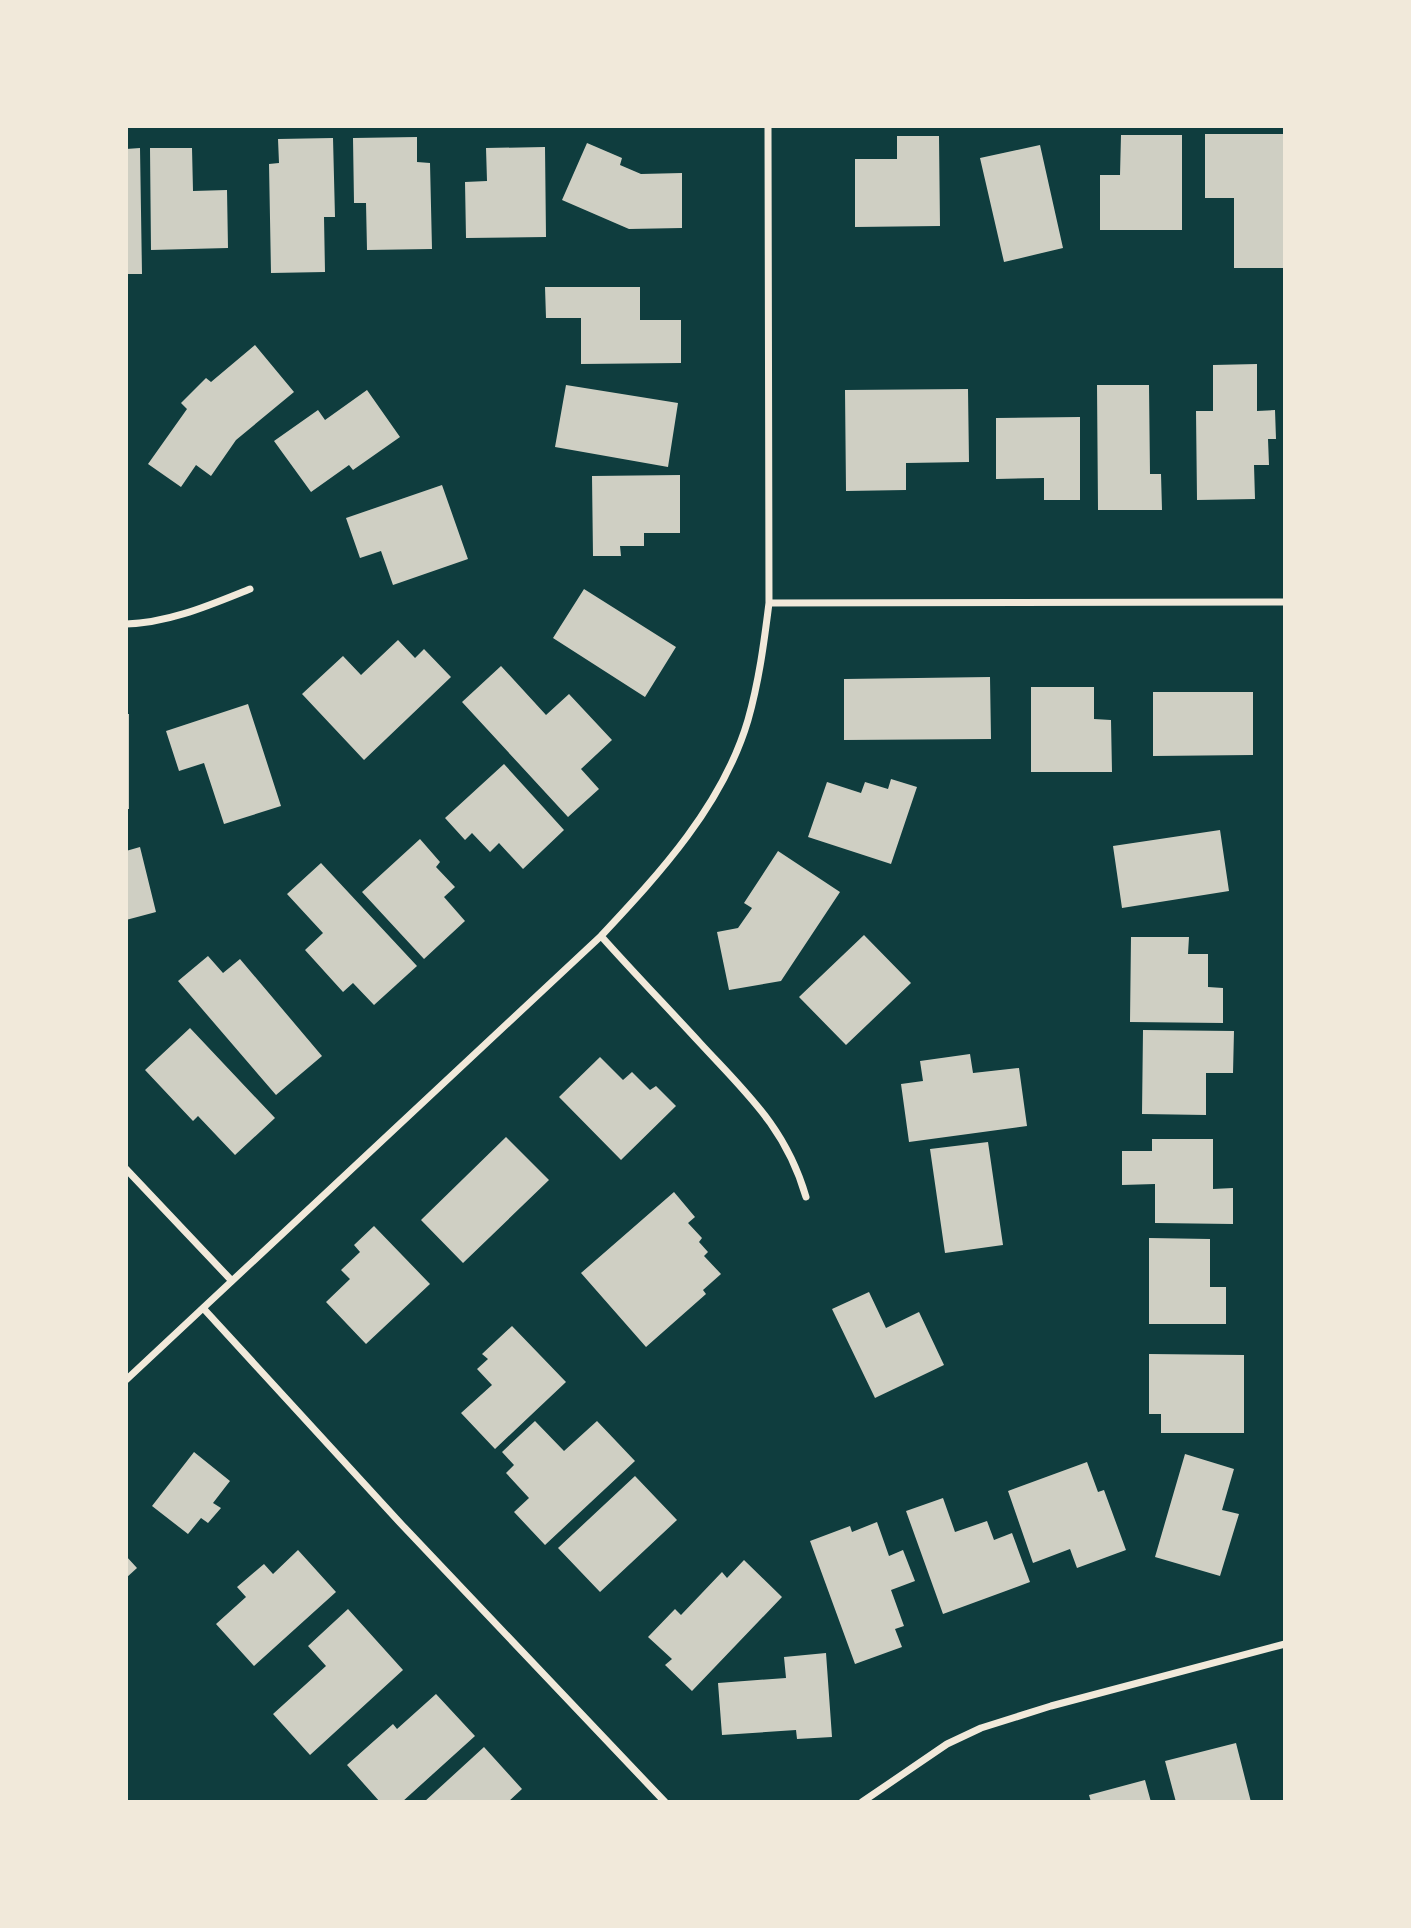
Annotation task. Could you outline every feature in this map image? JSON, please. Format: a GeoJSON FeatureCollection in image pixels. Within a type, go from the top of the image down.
{"type":"FeatureCollection","features":[{"type":"Feature","properties":{"kind":"street"},"geometry":{"type":"LineString","coordinates":[[126,1380],[601,936],[656,877],[692,831],[724,778],[747,723],[761,669],[769,603],[768,126]]}},
{"type":"Feature","properties":{"kind":"street"},"geometry":{"type":"LineString","coordinates":[[126,624],[147,624],[198,610],[250,589]]}},
{"type":"Feature","properties":{"kind":"street"},"geometry":{"type":"LineString","coordinates":[[769,603],[1285,602]]}},
{"type":"Feature","properties":{"kind":"street"},"geometry":{"type":"LineString","coordinates":[[601,936],[760,1108],[785,1143],[798,1169],[806,1197]]}},
{"type":"Feature","properties":{"kind":"street"},"geometry":{"type":"LineString","coordinates":[[126,1169],[232,1281]]}},
{"type":"Feature","properties":{"kind":"street"},"geometry":{"type":"LineString","coordinates":[[203,1308],[402,1526],[665,1802]]}},
{"type":"Feature","properties":{"kind":"street"},"geometry":{"type":"LineString","coordinates":[[862,1802],[947,1744],[981,1728],[1051,1706],[1285,1644]]}},
{"type":"Feature","properties":{"kind":"building"},"geometry":{"type":"Polygon","coordinates":[[[1205,134],[1285,134],[1285,268],[1234,268],[1234,198],[1205,198],[1205,134]]]}},
{"type":"Feature","properties":{"kind":"building"},"geometry":{"type":"Polygon","coordinates":[[[1121,135],[1182,135],[1182,230],[1100,230],[1100,175],[1120,175],[1121,135]]]}},
{"type":"Feature","properties":{"kind":"building"},"geometry":{"type":"Polygon","coordinates":[[[897,136],[939,136],[940,226],[855,227],[855,159],[897,159],[897,136]]]}},
{"type":"Feature","properties":{"kind":"building"},"geometry":{"type":"Polygon","coordinates":[[[417,137],[417,162],[430,163],[432,249],[367,250],[366,203],[354,203],[353,138],[417,137]]]}},
{"type":"Feature","properties":{"kind":"building"},"geometry":{"type":"Polygon","coordinates":[[[333,138],[335,217],[324,217],[325,272],[271,273],[269,164],[279,163],[278,139],[333,138]]]}},
{"type":"Feature","properties":{"kind":"building"},"geometry":{"type":"Polygon","coordinates":[[[587,143],[622,158],[620,165],[641,174],[682,173],[682,228],[629,229],[562,200],[587,143]]]}},
{"type":"Feature","properties":{"kind":"building"},"geometry":{"type":"Polygon","coordinates":[[[1040,145],[1063,248],[1004,262],[980,158],[1040,145]]]}},
{"type":"Feature","properties":{"kind":"building"},"geometry":{"type":"Polygon","coordinates":[[[545,147],[546,237],[466,238],[465,182],[487,181],[486,148],[545,147]]]}},
{"type":"Feature","properties":{"kind":"building"},"geometry":{"type":"Polygon","coordinates":[[[140,148],[142,274],[126,274],[126,149],[140,148]]]}},
{"type":"Feature","properties":{"kind":"building"},"geometry":{"type":"Polygon","coordinates":[[[150,148],[192,148],[193,191],[227,190],[228,248],[151,250],[150,148]]]}},
{"type":"Feature","properties":{"kind":"building"},"geometry":{"type":"Polygon","coordinates":[[[545,287],[640,287],[640,320],[681,320],[681,363],[581,364],[581,318],[546,318],[545,287]]]}},
{"type":"Feature","properties":{"kind":"building"},"geometry":{"type":"Polygon","coordinates":[[[255,345],[294,392],[236,440],[211,476],[196,465],[181,487],[148,464],[187,409],[181,403],[206,378],[211,382],[255,345]]]}},
{"type":"Feature","properties":{"kind":"building"},"geometry":{"type":"Polygon","coordinates":[[[1257,364],[1257,411],[1275,410],[1276,439],[1268,439],[1269,465],[1254,465],[1255,499],[1197,500],[1196,411],[1213,411],[1213,365],[1257,364]]]}},
{"type":"Feature","properties":{"kind":"building"},"geometry":{"type":"Polygon","coordinates":[[[566,385],[678,403],[668,467],[555,447],[566,385]]]}},
{"type":"Feature","properties":{"kind":"building"},"geometry":{"type":"Polygon","coordinates":[[[1097,385],[1149,385],[1150,474],[1161,474],[1162,510],[1098,510],[1097,385]]]}},
{"type":"Feature","properties":{"kind":"building"},"geometry":{"type":"Polygon","coordinates":[[[968,389],[969,462],[906,463],[906,490],[846,491],[845,390],[968,389]]]}},
{"type":"Feature","properties":{"kind":"building"},"geometry":{"type":"Polygon","coordinates":[[[367,390],[400,437],[353,470],[349,465],[311,492],[274,441],[318,410],[325,420],[367,390]]]}},
{"type":"Feature","properties":{"kind":"building"},"geometry":{"type":"Polygon","coordinates":[[[1080,417],[1080,500],[1044,500],[1044,478],[996,479],[996,418],[1080,417]]]}},
{"type":"Feature","properties":{"kind":"building"},"geometry":{"type":"Polygon","coordinates":[[[680,475],[680,533],[644,533],[644,546],[620,546],[621,556],[593,556],[592,476],[680,475]]]}},
{"type":"Feature","properties":{"kind":"building"},"geometry":{"type":"Polygon","coordinates":[[[442,485],[468,559],[393,585],[381,551],[360,558],[346,518],[442,485]]]}},
{"type":"Feature","properties":{"kind":"building"},"geometry":{"type":"Polygon","coordinates":[[[584,589],[676,647],[645,697],[553,638],[584,589]]]}},
{"type":"Feature","properties":{"kind":"building"},"geometry":{"type":"Polygon","coordinates":[[[398,640],[415,658],[424,649],[451,677],[364,760],[302,694],[343,656],[361,675],[398,640]]]}},
{"type":"Feature","properties":{"kind":"building"},"geometry":{"type":"Polygon","coordinates":[[[501,666],[546,715],[569,694],[612,740],[581,769],[599,789],[568,817],[462,702],[501,666]]]}},
{"type":"Feature","properties":{"kind":"building"},"geometry":{"type":"Polygon","coordinates":[[[990,677],[991,739],[844,740],[844,679],[990,677]]]}},
{"type":"Feature","properties":{"kind":"building"},"geometry":{"type":"Polygon","coordinates":[[[1031,687],[1094,687],[1094,719],[1111,720],[1112,772],[1031,772],[1031,687]]]}},
{"type":"Feature","properties":{"kind":"building"},"geometry":{"type":"Polygon","coordinates":[[[1153,692],[1253,692],[1253,755],[1153,756],[1153,692]]]}},
{"type":"Feature","properties":{"kind":"building"},"geometry":{"type":"Polygon","coordinates":[[[248,704],[281,806],[224,824],[204,763],[179,771],[166,731],[248,704]]]}},
{"type":"Feature","properties":{"kind":"building"},"geometry":{"type":"Polygon","coordinates":[[[126,714],[129,714],[129,809],[126,809],[126,714]]]}},
{"type":"Feature","properties":{"kind":"building"},"geometry":{"type":"Polygon","coordinates":[[[504,764],[564,830],[523,869],[499,843],[490,852],[472,833],[465,840],[445,818],[504,764]]]}},
{"type":"Feature","properties":{"kind":"building"},"geometry":{"type":"Polygon","coordinates":[[[891,779],[917,787],[891,864],[808,837],[827,782],[861,793],[865,782],[888,789],[891,779]]]}},
{"type":"Feature","properties":{"kind":"building"},"geometry":{"type":"Polygon","coordinates":[[[1220,830],[1229,891],[1122,908],[1113,846],[1220,830]]]}},
{"type":"Feature","properties":{"kind":"building"},"geometry":{"type":"Polygon","coordinates":[[[420,839],[440,862],[436,867],[455,887],[444,897],[465,921],[424,959],[362,892],[420,839]]]}},
{"type":"Feature","properties":{"kind":"building"},"geometry":{"type":"Polygon","coordinates":[[[140,847],[156,912],[126,920],[126,851],[140,847]]]}},
{"type":"Feature","properties":{"kind":"building"},"geometry":{"type":"Polygon","coordinates":[[[778,851],[840,892],[781,981],[729,990],[717,932],[738,928],[752,908],[744,903],[778,851]]]}},
{"type":"Feature","properties":{"kind":"building"},"geometry":{"type":"Polygon","coordinates":[[[321,863],[417,966],[374,1005],[353,983],[343,992],[305,950],[323,933],[287,894],[321,863]]]}},
{"type":"Feature","properties":{"kind":"building"},"geometry":{"type":"Polygon","coordinates":[[[864,935],[911,983],[846,1045],[799,997],[864,935]]]}},
{"type":"Feature","properties":{"kind":"building"},"geometry":{"type":"Polygon","coordinates":[[[1131,937],[1189,937],[1188,954],[1208,954],[1208,987],[1223,988],[1223,1023],[1130,1022],[1131,937]]]}},
{"type":"Feature","properties":{"kind":"building"},"geometry":{"type":"Polygon","coordinates":[[[208,956],[223,973],[240,959],[322,1056],[276,1095],[178,981],[208,956]]]}},
{"type":"Feature","properties":{"kind":"building"},"geometry":{"type":"Polygon","coordinates":[[[190,1028],[275,1118],[235,1155],[198,1116],[193,1121],[145,1070],[190,1028]]]}},
{"type":"Feature","properties":{"kind":"building"},"geometry":{"type":"Polygon","coordinates":[[[1143,1030],[1234,1031],[1233,1073],[1206,1073],[1206,1115],[1142,1114],[1143,1030]]]}},
{"type":"Feature","properties":{"kind":"building"},"geometry":{"type":"Polygon","coordinates":[[[970,1054],[973,1073],[1019,1068],[1027,1126],[909,1142],[901,1084],[923,1081],[920,1061],[970,1054]]]}},
{"type":"Feature","properties":{"kind":"building"},"geometry":{"type":"Polygon","coordinates":[[[600,1057],[623,1080],[632,1072],[650,1090],[656,1086],[676,1106],[621,1160],[559,1097],[600,1057]]]}},
{"type":"Feature","properties":{"kind":"building"},"geometry":{"type":"Polygon","coordinates":[[[506,1137],[549,1180],[463,1263],[421,1220],[506,1137]]]}},
{"type":"Feature","properties":{"kind":"building"},"geometry":{"type":"Polygon","coordinates":[[[1152,1139],[1213,1139],[1213,1189],[1233,1188],[1233,1224],[1155,1223],[1155,1184],[1122,1185],[1122,1151],[1152,1151],[1152,1139]]]}},
{"type":"Feature","properties":{"kind":"building"},"geometry":{"type":"Polygon","coordinates":[[[988,1142],[1003,1245],[945,1253],[930,1149],[988,1142]]]}},
{"type":"Feature","properties":{"kind":"building"},"geometry":{"type":"Polygon","coordinates":[[[674,1192],[695,1217],[688,1223],[702,1238],[699,1242],[708,1252],[704,1256],[721,1274],[703,1290],[706,1294],[646,1347],[581,1273],[674,1192]]]}},
{"type":"Feature","properties":{"kind":"building"},"geometry":{"type":"Polygon","coordinates":[[[374,1226],[430,1284],[366,1344],[326,1302],[350,1279],[341,1270],[360,1252],[354,1245],[374,1226]]]}},
{"type":"Feature","properties":{"kind":"building"},"geometry":{"type":"Polygon","coordinates":[[[1149,1238],[1210,1239],[1210,1287],[1226,1287],[1226,1324],[1149,1324],[1149,1238]]]}},
{"type":"Feature","properties":{"kind":"building"},"geometry":{"type":"Polygon","coordinates":[[[869,1292],[886,1328],[919,1312],[944,1365],[875,1398],[832,1309],[869,1292]]]}},
{"type":"Feature","properties":{"kind":"building"},"geometry":{"type":"Polygon","coordinates":[[[512,1326],[566,1382],[495,1449],[461,1413],[492,1385],[477,1369],[488,1359],[482,1354],[512,1326]]]}},
{"type":"Feature","properties":{"kind":"building"},"geometry":{"type":"Polygon","coordinates":[[[1149,1354],[1244,1355],[1244,1433],[1161,1433],[1161,1414],[1149,1414],[1149,1354]]]}},
{"type":"Feature","properties":{"kind":"building"},"geometry":{"type":"Polygon","coordinates":[[[535,1421],[564,1451],[597,1421],[635,1461],[545,1545],[514,1512],[529,1498],[506,1473],[514,1465],[502,1452],[535,1421]]]}},
{"type":"Feature","properties":{"kind":"building"},"geometry":{"type":"Polygon","coordinates":[[[194,1452],[230,1481],[213,1503],[221,1508],[208,1523],[201,1518],[188,1534],[152,1506],[194,1452]]]}},
{"type":"Feature","properties":{"kind":"building"},"geometry":{"type":"Polygon","coordinates":[[[1185,1454],[1234,1469],[1222,1510],[1239,1514],[1220,1576],[1155,1557],[1185,1454]]]}},
{"type":"Feature","properties":{"kind":"building"},"geometry":{"type":"Polygon","coordinates":[[[1087,1462],[1098,1492],[1104,1490],[1126,1550],[1077,1568],[1070,1549],[1033,1563],[1008,1491],[1087,1462]]]}},
{"type":"Feature","properties":{"kind":"building"},"geometry":{"type":"Polygon","coordinates":[[[635,1476],[677,1520],[600,1592],[558,1548],[635,1476]]]}},
{"type":"Feature","properties":{"kind":"building"},"geometry":{"type":"Polygon","coordinates":[[[943,1498],[955,1532],[987,1521],[994,1540],[1012,1533],[1030,1582],[943,1614],[906,1511],[943,1498]]]}},
{"type":"Feature","properties":{"kind":"building"},"geometry":{"type":"Polygon","coordinates":[[[877,1522],[889,1556],[903,1550],[915,1581],[891,1590],[904,1626],[895,1629],[902,1647],[855,1664],[810,1541],[850,1526],[852,1532],[877,1522]]]}},
{"type":"Feature","properties":{"kind":"building"},"geometry":{"type":"Polygon","coordinates":[[[298,1550],[336,1592],[254,1666],[216,1624],[246,1597],[237,1587],[264,1564],[273,1574],[298,1550]]]}},
{"type":"Feature","properties":{"kind":"building"},"geometry":{"type":"Polygon","coordinates":[[[126,1556],[137,1568],[126,1578],[126,1556]]]}},
{"type":"Feature","properties":{"kind":"building"},"geometry":{"type":"Polygon","coordinates":[[[744,1560],[782,1597],[692,1691],[665,1665],[672,1659],[648,1637],[675,1609],[681,1615],[722,1572],[727,1578],[744,1560]]]}},
{"type":"Feature","properties":{"kind":"building"},"geometry":{"type":"Polygon","coordinates":[[[348,1609],[403,1670],[310,1755],[273,1714],[326,1666],[308,1646],[348,1609]]]}},
{"type":"Feature","properties":{"kind":"building"},"geometry":{"type":"Polygon","coordinates":[[[826,1653],[832,1737],[797,1739],[796,1730],[722,1735],[718,1683],[786,1678],[784,1657],[826,1653]]]}},
{"type":"Feature","properties":{"kind":"building"},"geometry":{"type":"Polygon","coordinates":[[[436,1694],[475,1736],[402,1802],[380,1802],[347,1765],[393,1724],[397,1729],[436,1694]]]}},
{"type":"Feature","properties":{"kind":"building"},"geometry":{"type":"Polygon","coordinates":[[[1236,1743],[1251,1802],[1176,1802],[1165,1761],[1236,1743]]]}},
{"type":"Feature","properties":{"kind":"building"},"geometry":{"type":"Polygon","coordinates":[[[484,1747],[522,1789],[508,1802],[424,1802],[484,1747]]]}},
{"type":"Feature","properties":{"kind":"building"},"geometry":{"type":"Polygon","coordinates":[[[1145,1780],[1151,1802],[1091,1802],[1089,1795],[1145,1780]]]}}]}
